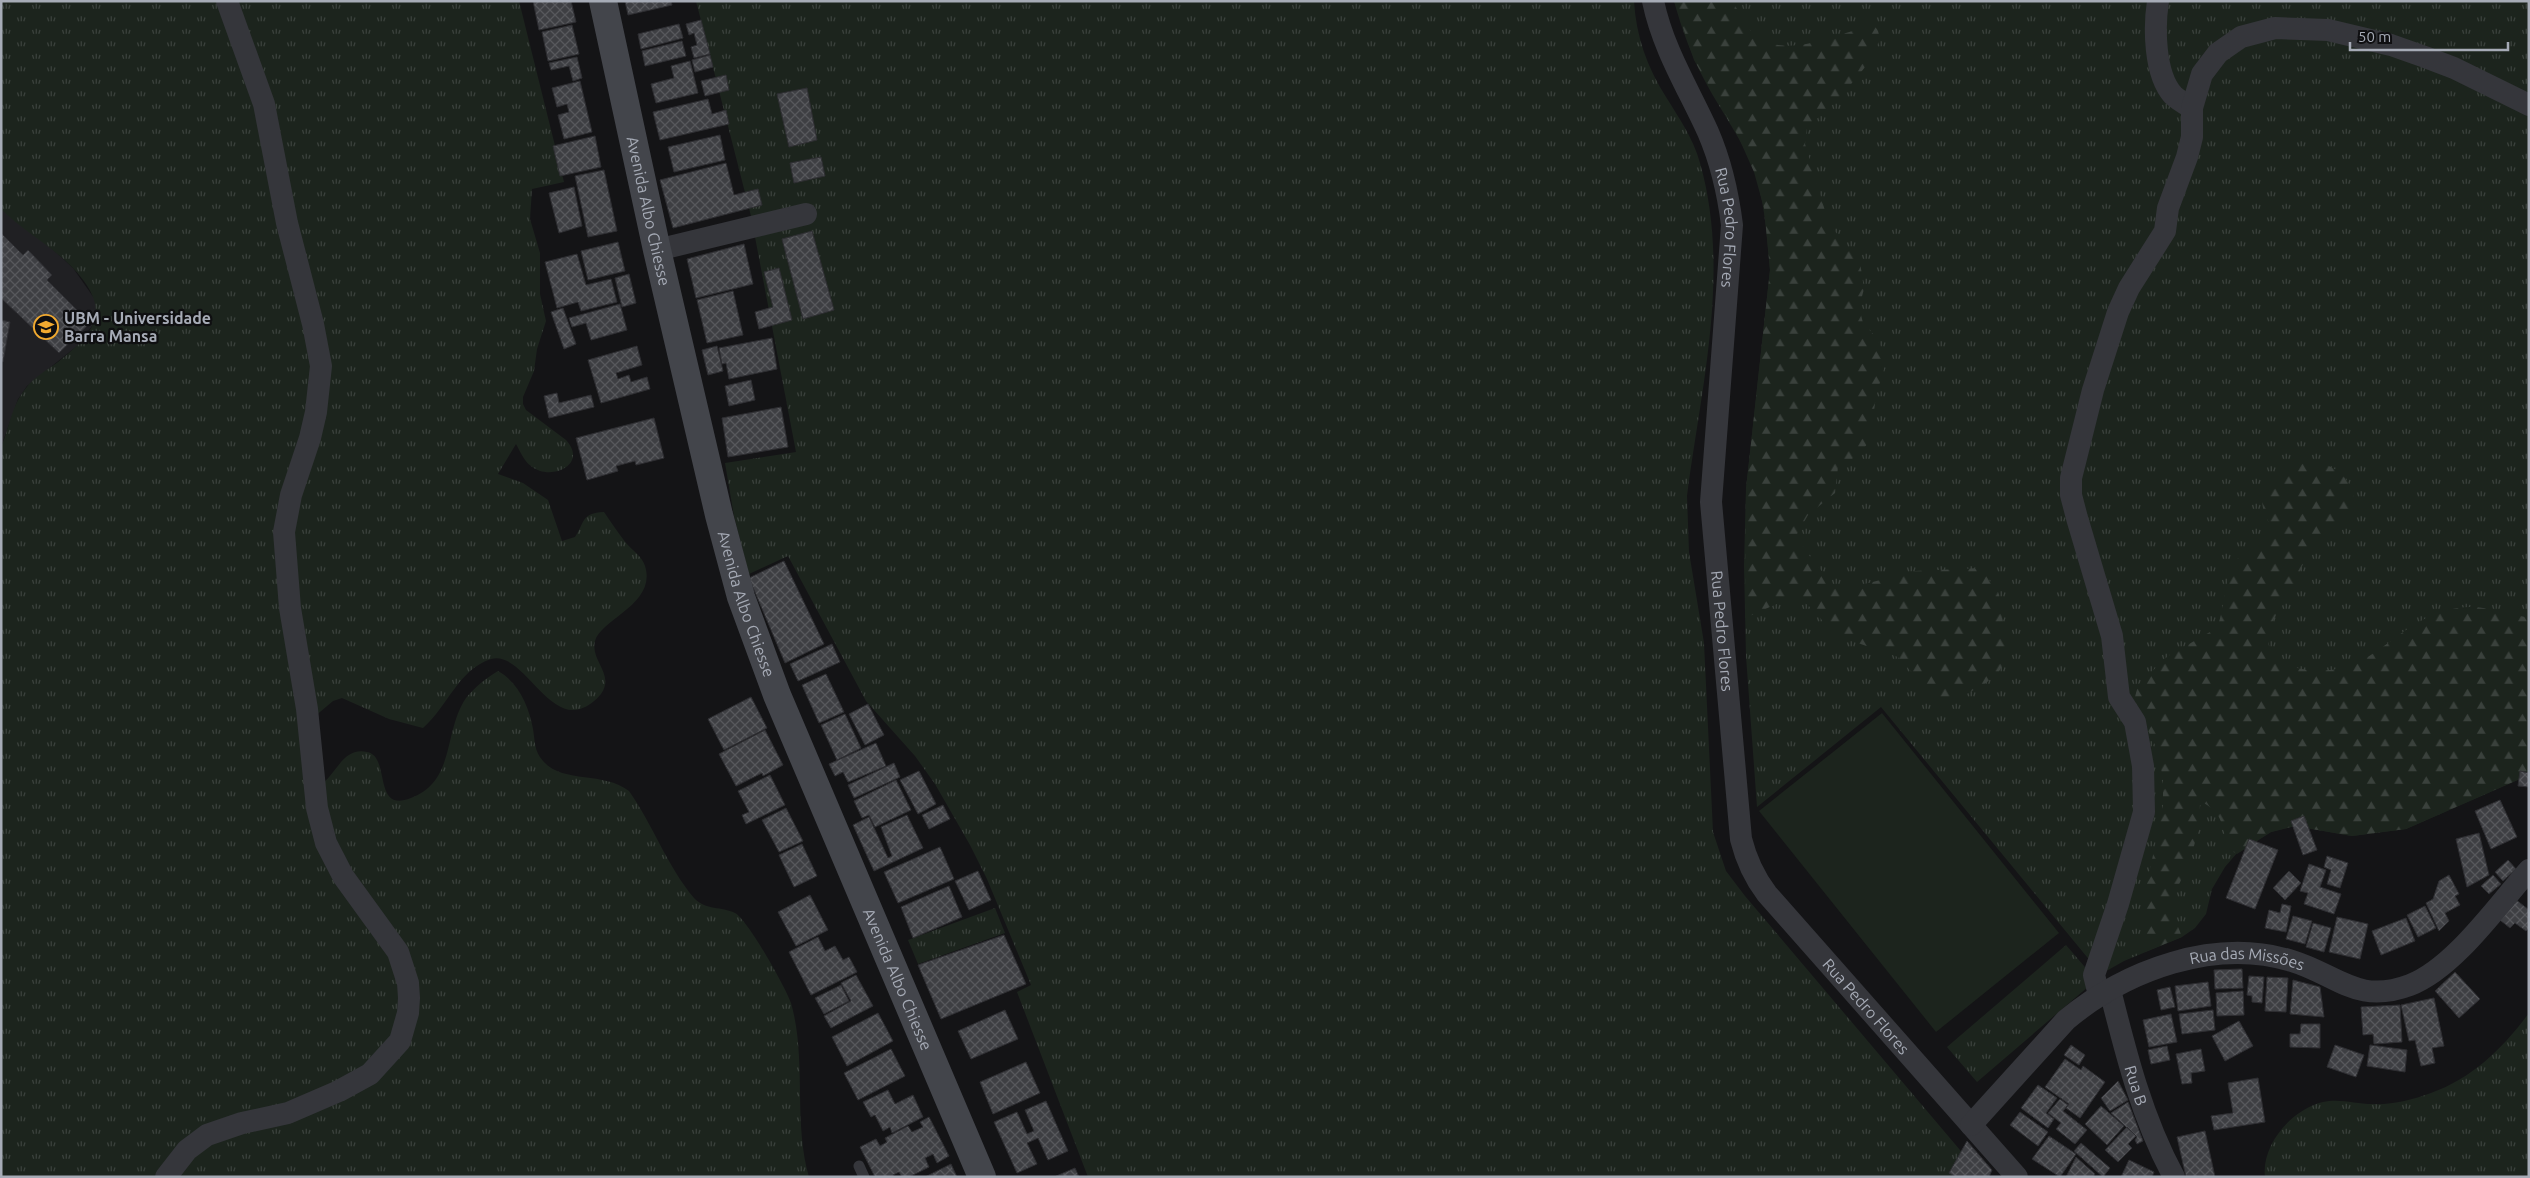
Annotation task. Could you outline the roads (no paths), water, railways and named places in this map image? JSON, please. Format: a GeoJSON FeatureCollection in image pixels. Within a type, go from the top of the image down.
{"type":"FeatureCollection","features":[{"type":"Feature","properties":{"kind":"street"},"geometry":{"type":"LineString","coordinates":[[166,1177],[187,1150],[207,1135],[242,1123],[288,1113],[322,1100],[370,1074],[400,1041],[408,1013],[409,998],[408,983],[398,952],[344,876],[326,843],[316,808],[307,709],[290,608],[284,532],[291,495],[310,438],[316,412],[321,366],[314,324],[287,223],[264,104],[227,1]]}},
{"type":"Feature","properties":{"kind":"street","name":"Avenida Albo Chiesse"},"geometry":{"type":"LineString","coordinates":[[602,1],[657,250],[719,515],[741,597],[780,704],[982,1177]]}},
{"type":"Feature","properties":{"kind":"street","name":"Rua Pedro Flores"},"geometry":{"type":"LineString","coordinates":[[1653,1],[1665,46],[1709,134],[1720,164],[1728,191],[1732,225],[1711,502],[1740,839],[1744,854],[1756,878],[1767,894],[2017,1177]]}},
{"type":"Feature","properties":{"kind":"street"},"geometry":{"type":"LineString","coordinates":[[2158,1],[2154,22],[2155,39],[2166,83],[2172,94],[2192,108]]}},
{"type":"Feature","properties":{"kind":"street","name":"Rua B"},"geometry":{"type":"LineString","coordinates":[[2174,1177],[2164,1158],[2134,1086],[2106,992],[2097,987],[2094,975],[2118,904],[2144,812],[2143,766],[2134,722],[2120,697],[2112,636],[2071,495],[2071,478],[2091,398],[2118,312],[2129,288],[2165,231],[2168,208],[2187,157],[2192,137],[2192,108],[2202,74],[2227,44],[2255,32],[2295,27],[2328,30],[2391,45],[2454,68],[2529,105]]}},
{"type":"Feature","properties":{"kind":"street"},"geometry":{"type":"LineString","coordinates":[[657,250],[806,214]]}},
{"type":"Feature","properties":{"kind":"street","name":"Rua das Missões"},"geometry":{"type":"LineString","coordinates":[[1970,1125],[2066,1020],[2106,992],[2150,971],[2189,959],[2222,953],[2248,952],[2293,961],[2316,969],[2342,984],[2371,993],[2401,988],[2431,974],[2452,957],[2529,870]]}},
{"type":"Feature","properties":{"kind":"place","name":"UBM - Universidade Barra Mansa"},"geometry":{"type":"Point","coordinates":[46,327]}}]}
